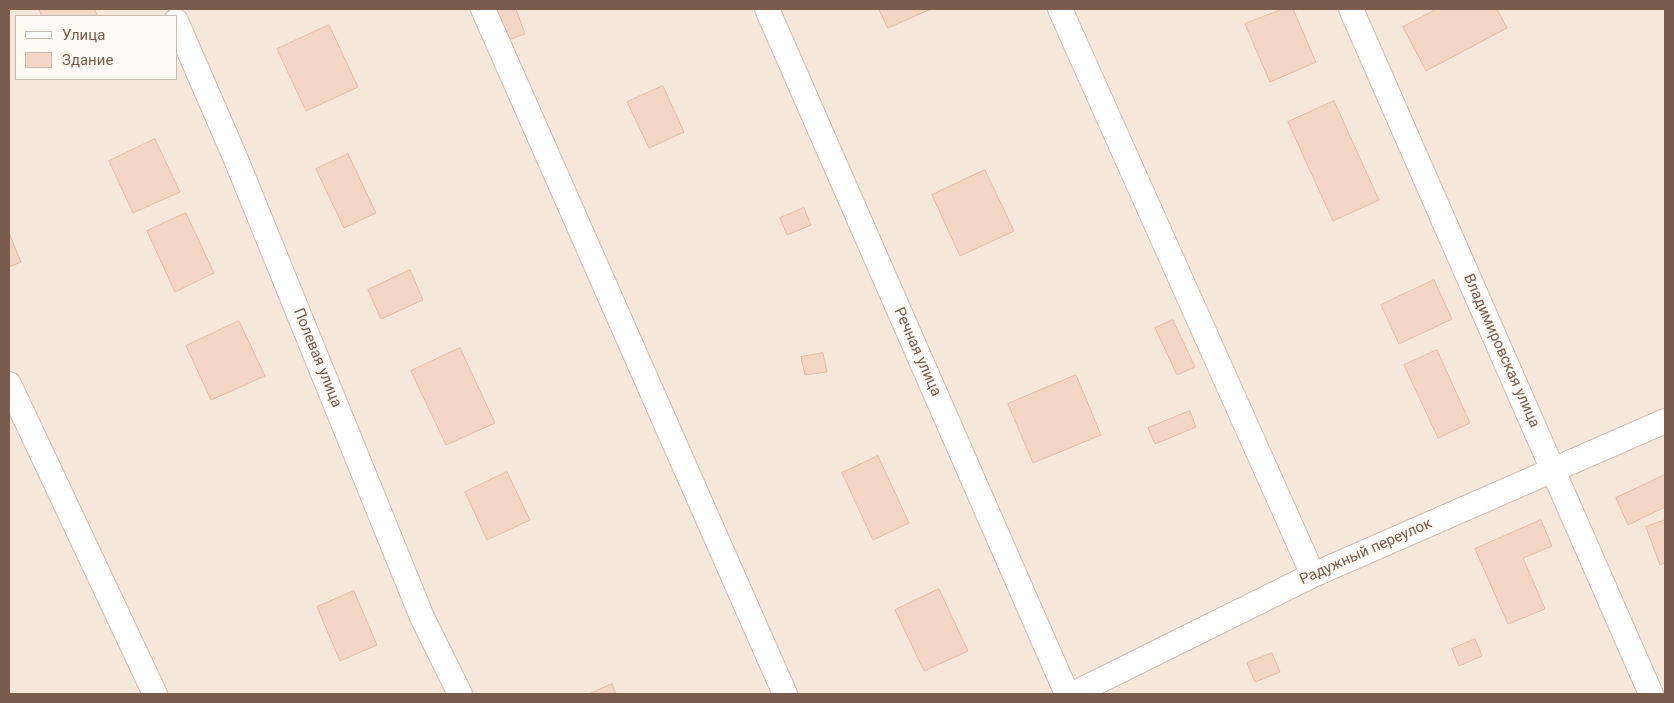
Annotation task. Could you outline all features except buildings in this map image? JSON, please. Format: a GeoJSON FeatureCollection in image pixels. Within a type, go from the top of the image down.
{"type":"FeatureCollection","features":[{"type":"Feature","properties":{"kind":"street"},"geometry":{"type":"LineString","coordinates":[[483,9],[785,694]]}},
{"type":"Feature","properties":{"kind":"street","name":"Речная улица"},"geometry":{"type":"LineString","coordinates":[[767,9],[1067,694]]}},
{"type":"Feature","properties":{"kind":"street"},"geometry":{"type":"LineString","coordinates":[[1060,9],[1313,575]]}},
{"type":"Feature","properties":{"kind":"street","name":"Владимировская улица"},"geometry":{"type":"LineString","coordinates":[[1351,9],[1651,694]]}},
{"type":"Feature","properties":{"kind":"street","name":"Полевая улица"},"geometry":{"type":"LineString","coordinates":[[178,26],[235,157],[422,616],[460,694]]}},
{"type":"Feature","properties":{"kind":"street"},"geometry":{"type":"LineString","coordinates":[[9,384],[155,694]]}},
{"type":"Feature","properties":{"kind":"street","name":"Радужный переулок"},"geometry":{"type":"LineString","coordinates":[[1073,694],[1313,575],[1665,421]]}},
{"type":"Feature","properties":{"kind":"shaded area"},"geometry":{"type":"Polygon","coordinates":[[[9,9],[1665,9],[1665,694],[9,694],[9,9]]]}}]}
